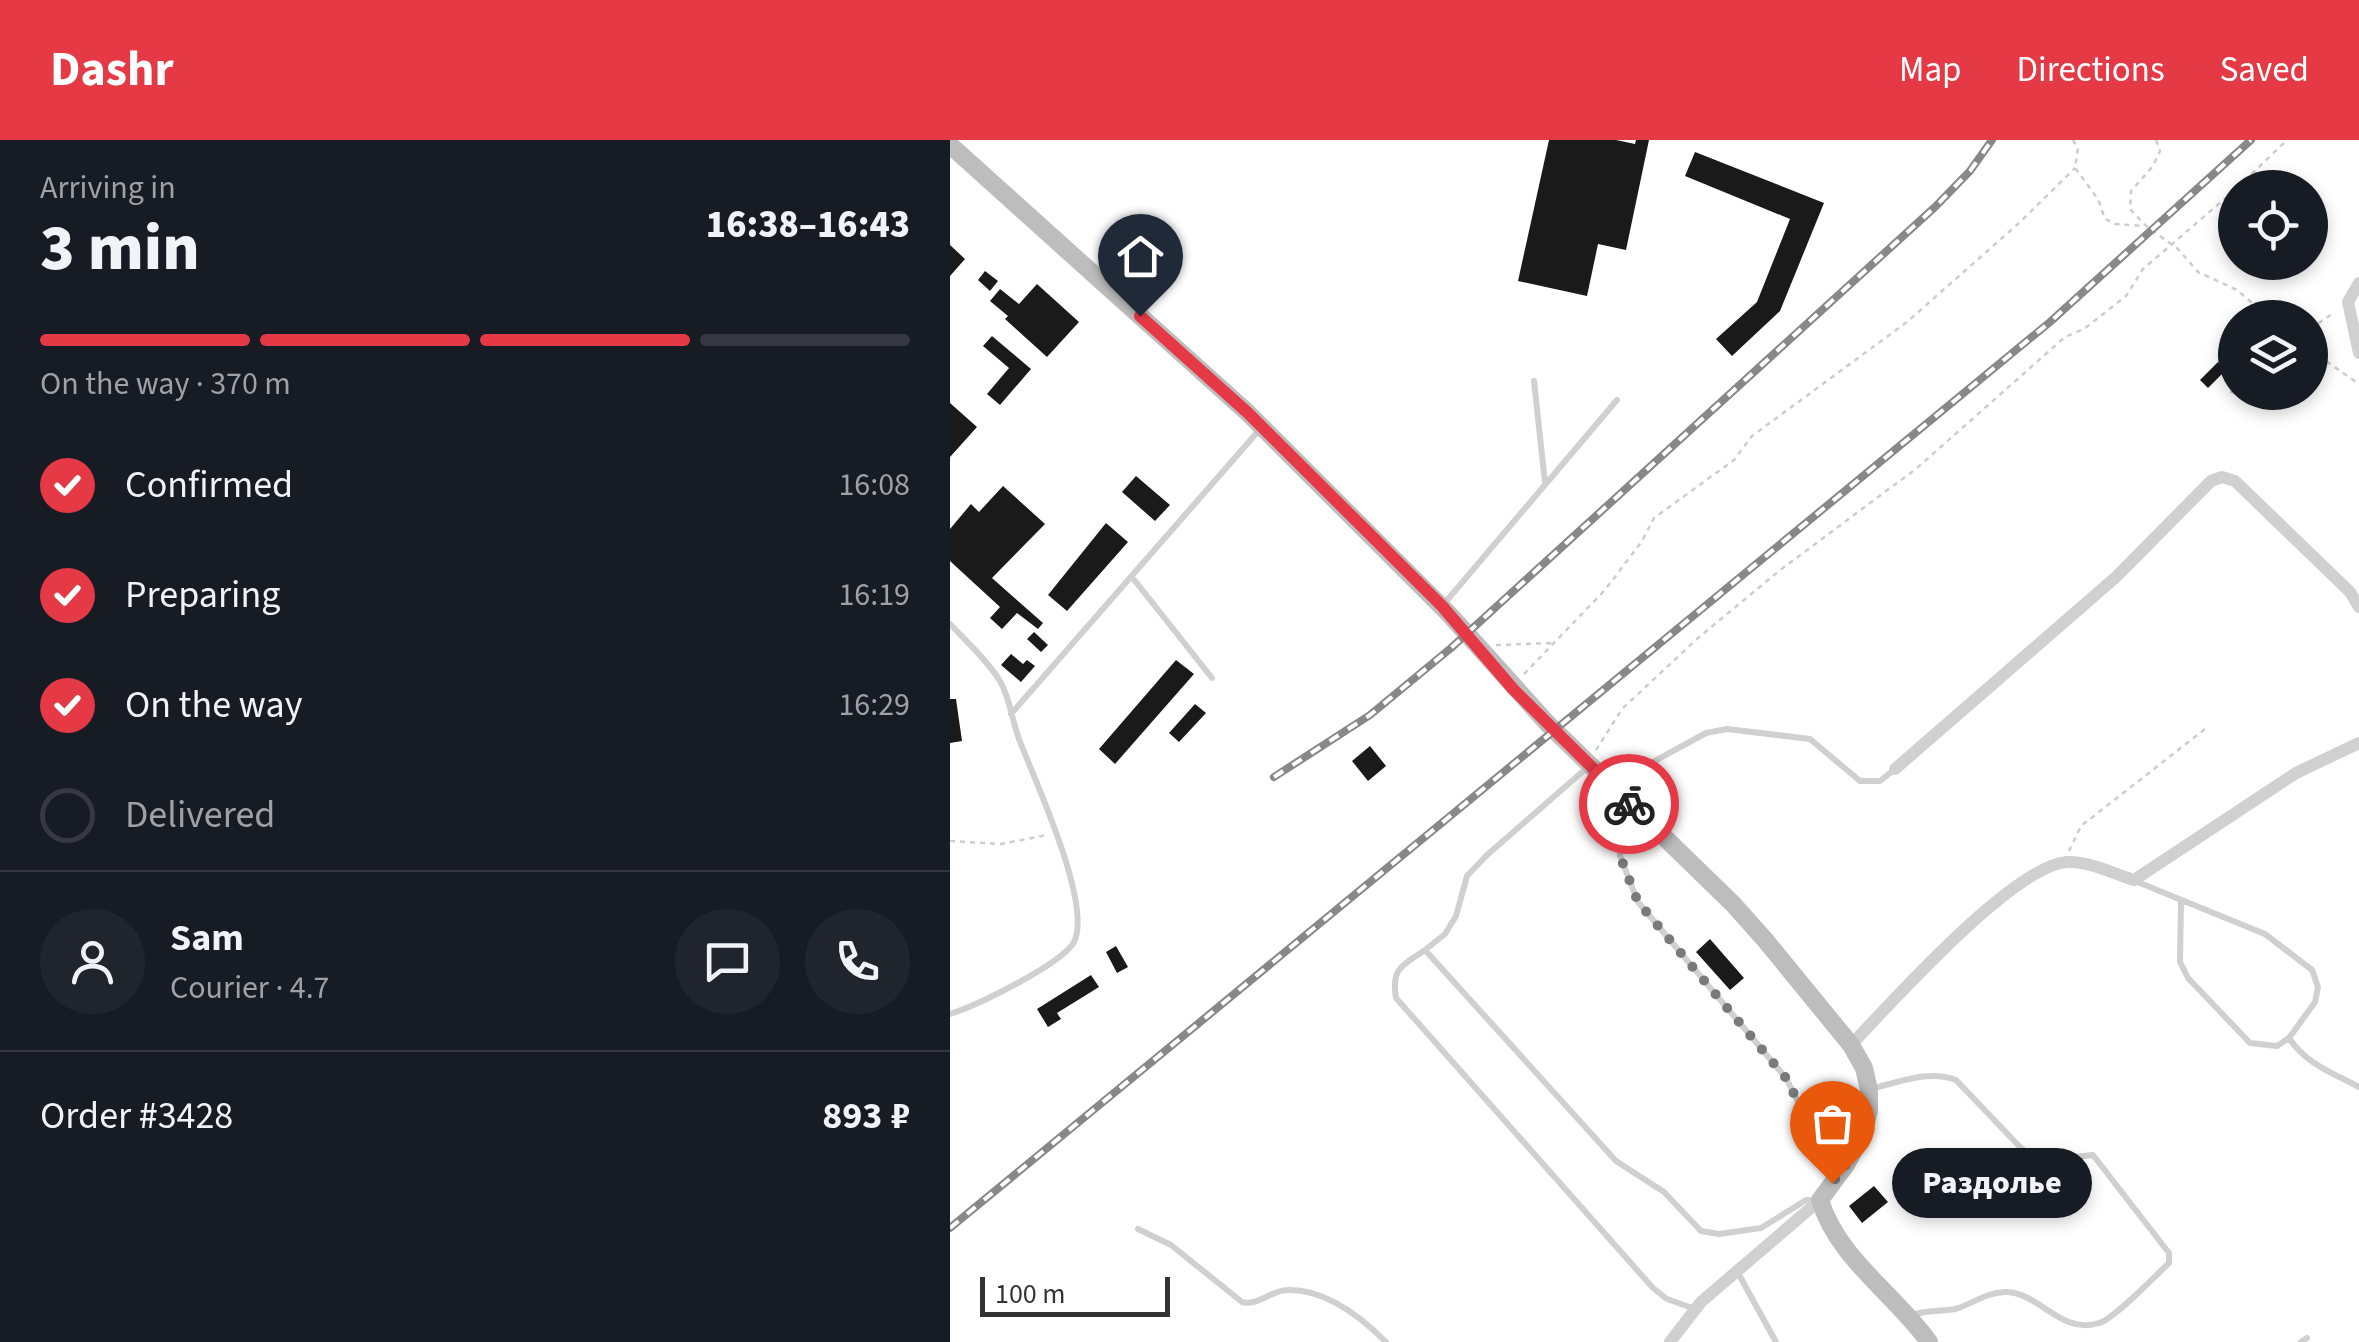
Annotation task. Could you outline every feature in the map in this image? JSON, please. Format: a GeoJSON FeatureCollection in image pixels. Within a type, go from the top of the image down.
{"type":"FeatureCollection","features":[{"type":"Feature","properties":{"kind":"street"},"geometry":{"type":"LineString","coordinates":[[950,145],[1262,427],[1442,606],[1512,687],[1587,764],[1733,904],[1851,1045],[1864,1068],[1869,1111],[1864,1133],[1846,1166],[1820,1200],[1695,1309],[1670,1342]]}},
{"type":"Feature","properties":{"kind":"street"},"geometry":{"type":"LineString","coordinates":[[2359,283],[2348,302],[2359,354]]}},
{"type":"Feature","properties":{"kind":"street"},"geometry":{"type":"LineString","coordinates":[[1895,769],[2116,577],[2210,482],[2222,478],[2234,481],[2350,592],[2359,607]]}},
{"type":"Feature","properties":{"kind":"street"},"geometry":{"type":"LineString","coordinates":[[1851,1045],[1944,949],[2022,880],[2068,862],[2134,880],[2296,773],[2359,744]]}},
{"type":"Feature","properties":{"kind":"street"},"geometry":{"type":"LineString","coordinates":[[1820,1200],[1826,1222],[1844,1250],[1929,1342]]}},
{"type":"Feature","properties":{"kind":"lane"},"geometry":{"type":"LineString","coordinates":[[1534,380],[1546,484]]}},
{"type":"Feature","properties":{"kind":"lane"},"geometry":{"type":"LineString","coordinates":[[1442,606],[1617,400]]}},
{"type":"Feature","properties":{"kind":"lane"},"geometry":{"type":"LineString","coordinates":[[1011,714],[1262,427]]}},
{"type":"Feature","properties":{"kind":"lane"},"geometry":{"type":"LineString","coordinates":[[1132,577],[1212,678]]}},
{"type":"Feature","properties":{"kind":"lane"},"geometry":{"type":"LineString","coordinates":[[950,624],[1002,683],[1056,833],[1079,918],[1073,944],[1056,960],[950,1014]]}},
{"type":"Feature","properties":{"kind":"lane"},"geometry":{"type":"LineString","coordinates":[[1613,790],[1631,774],[1706,733],[1727,729],[1810,739],[1860,781],[1880,781],[1895,769]]}},
{"type":"Feature","properties":{"kind":"lane"},"geometry":{"type":"LineString","coordinates":[[1587,764],[1467,876],[1456,916],[1446,934],[1397,970],[1393,981],[1396,998],[1653,1288],[1666,1299],[1695,1309]]}},
{"type":"Feature","properties":{"kind":"lane"},"geometry":{"type":"LineString","coordinates":[[1640,815],[1620,838],[1620,856],[1638,902],[1786,1078],[1811,1128],[1846,1166]]}},
{"type":"Feature","properties":{"kind":"lane"},"geometry":{"type":"LineString","coordinates":[[2134,880],[2264,934],[2312,970],[2318,987],[2315,1002],[2290,1038],[2278,1046],[2250,1042],[2188,978],[2180,962],[2180,901]]}},
{"type":"Feature","properties":{"kind":"lane"},"geometry":{"type":"LineString","coordinates":[[1425,950],[1616,1161],[1664,1192],[1702,1231],[1719,1234],[1760,1228],[1806,1200],[1820,1200]]}},
{"type":"Feature","properties":{"kind":"lane"},"geometry":{"type":"LineString","coordinates":[[2290,1038],[2312,1062],[2359,1087]]}},
{"type":"Feature","properties":{"kind":"lane"},"geometry":{"type":"LineString","coordinates":[[1869,1090],[1925,1076],[1956,1080],[2038,1161],[2092,1155],[2169,1253],[2169,1262],[2103,1323],[2069,1324],[2008,1292],[1951,1310],[1923,1310],[1909,1316]]}},
{"type":"Feature","properties":{"kind":"lane"},"geometry":{"type":"LineString","coordinates":[[1138,1229],[1171,1245],[1242,1302],[1250,1304],[1285,1289],[1311,1294],[1354,1312],[1386,1342]]}},
{"type":"Feature","properties":{"kind":"lane"},"geometry":{"type":"LineString","coordinates":[[1737,1271],[1748,1298],[1776,1342]]}},
{"type":"Feature","properties":{"kind":"path"},"geometry":{"type":"LineString","coordinates":[[1512,687],[1605,590],[1642,541],[1654,518],[1734,460],[1752,436],[1907,322],[2018,224],[2075,168],[2078,148],[2074,140]]}},
{"type":"Feature","properties":{"kind":"path"},"geometry":{"type":"LineString","coordinates":[[2156,140],[2160,151],[2131,192],[2130,209],[2198,272],[2237,290],[2249,300]]}},
{"type":"Feature","properties":{"kind":"path"},"geometry":{"type":"LineString","coordinates":[[2255,170],[2287,140]]}},
{"type":"Feature","properties":{"kind":"path"},"geometry":{"type":"LineString","coordinates":[[2075,168],[2098,198],[2105,219],[2116,224],[2146,226]]}},
{"type":"Feature","properties":{"kind":"path"},"geometry":{"type":"LineString","coordinates":[[1587,764],[1622,710],[1698,638],[1779,571],[1917,468],[2065,337],[2084,328],[2126,296],[2144,270],[2218,204]]}},
{"type":"Feature","properties":{"kind":"path"},"geometry":{"type":"LineString","coordinates":[[2328,316],[2348,302]]}},
{"type":"Feature","properties":{"kind":"path"},"geometry":{"type":"LineString","coordinates":[[2328,362],[2359,384]]}},
{"type":"Feature","properties":{"kind":"path"},"geometry":{"type":"LineString","coordinates":[[1475,644],[1556,642]]}},
{"type":"Feature","properties":{"kind":"path"},"geometry":{"type":"LineString","coordinates":[[2068,862],[2070,846],[2081,826],[2204,730]]}},
{"type":"Feature","properties":{"kind":"path"},"geometry":{"type":"LineString","coordinates":[[950,841],[1001,844],[1056,833]]}},
{"type":"Feature","properties":{"kind":"building"},"geometry":{"type":"Polygon","coordinates":[[[1549,140],[1616,140],[1635,144],[1636,140],[1649,140],[1626,250],[1598,244],[1587,296],[1518,281],[1549,140]]]}},
{"type":"Feature","properties":{"kind":"building"},"geometry":{"type":"Polygon","coordinates":[[[1695,152],[1824,203],[1780,311],[1732,356],[1716,339],[1757,302],[1790,219],[1685,176],[1695,152]]]}},
{"type":"Feature","properties":{"kind":"building"},"geometry":{"type":"Polygon","coordinates":[[[950,245],[965,259],[950,276],[950,245]]]}},
{"type":"Feature","properties":{"kind":"building"},"geometry":{"type":"Polygon","coordinates":[[[985,271],[998,281],[990,291],[978,280],[985,271]]]}},
{"type":"Feature","properties":{"kind":"building"},"geometry":{"type":"Polygon","coordinates":[[[1037,284],[1079,322],[1047,357],[990,301],[1000,289],[1019,304],[1037,284]]]}},
{"type":"Feature","properties":{"kind":"building"},"geometry":{"type":"Polygon","coordinates":[[[992,336],[1031,369],[1000,405],[987,394],[1009,368],[983,346],[992,336]]]}},
{"type":"Feature","properties":{"kind":"building"},"geometry":{"type":"Polygon","coordinates":[[[2218,362],[2218,378],[2208,388],[2200,380],[2218,362]]]}},
{"type":"Feature","properties":{"kind":"building"},"geometry":{"type":"Polygon","coordinates":[[[950,403],[977,427],[950,457],[950,403]]]}},
{"type":"Feature","properties":{"kind":"building"},"geometry":{"type":"Polygon","coordinates":[[[1136,476],[1170,505],[1155,521],[1122,492],[1136,476]]]}},
{"type":"Feature","properties":{"kind":"building"},"geometry":{"type":"Polygon","coordinates":[[[1003,486],[1045,524],[992,578],[1043,623],[1038,629],[1017,613],[1002,629],[990,618],[1000,607],[950,561],[950,529],[971,504],[979,512],[1003,486]]]}},
{"type":"Feature","properties":{"kind":"building"},"geometry":{"type":"Polygon","coordinates":[[[1106,523],[1128,542],[1067,611],[1048,595],[1106,523]]]}},
{"type":"Feature","properties":{"kind":"building"},"geometry":{"type":"Polygon","coordinates":[[[1034,632],[1048,645],[1041,652],[1027,639],[1034,632]]]}},
{"type":"Feature","properties":{"kind":"building"},"geometry":{"type":"Polygon","coordinates":[[[1011,654],[1023,664],[1027,660],[1035,666],[1021,682],[1001,665],[1011,654]]]}},
{"type":"Feature","properties":{"kind":"building"},"geometry":{"type":"Polygon","coordinates":[[[1176,660],[1194,674],[1115,764],[1099,749],[1176,660]]]}},
{"type":"Feature","properties":{"kind":"building"},"geometry":{"type":"Polygon","coordinates":[[[950,699],[956,699],[962,741],[950,743],[950,699]]]}},
{"type":"Feature","properties":{"kind":"building"},"geometry":{"type":"Polygon","coordinates":[[[1195,704],[1206,713],[1179,742],[1169,733],[1195,704]]]}},
{"type":"Feature","properties":{"kind":"building"},"geometry":{"type":"Polygon","coordinates":[[[1370,746],[1386,766],[1368,781],[1352,761],[1370,746]]]}},
{"type":"Feature","properties":{"kind":"building"},"geometry":{"type":"Polygon","coordinates":[[[1710,939],[1744,978],[1730,990],[1696,952],[1710,939]]]}},
{"type":"Feature","properties":{"kind":"building"},"geometry":{"type":"Polygon","coordinates":[[[1116,946],[1128,967],[1117,973],[1106,952],[1116,946]]]}},
{"type":"Feature","properties":{"kind":"building"},"geometry":{"type":"Polygon","coordinates":[[[1091,975],[1099,987],[1057,1013],[1061,1019],[1048,1027],[1037,1009],[1091,975]]]}},
{"type":"Feature","properties":{"kind":"building"},"geometry":{"type":"Polygon","coordinates":[[[1874,1186],[1888,1202],[1862,1223],[1849,1206],[1874,1186]]]}},
{"type":"Feature","properties":{"kind":"railway"},"geometry":{"type":"LineString","coordinates":[[1274,777],[1370,715],[1451,648],[1935,207],[1970,171],[1992,140]]}},
{"type":"Feature","properties":{"kind":"railway"},"geometry":{"type":"LineString","coordinates":[[950,1228],[2050,322],[2251,140]]}},
{"type":"Feature","properties":{"kind":"way so far"},"geometry":{"type":"LineString","coordinates":[[1629,804],[1640,815],[1620,838],[1620,856],[1638,902],[1786,1078],[1811,1128],[1846,1166],[1832,1183]]}},
{"type":"Feature","properties":{"kind":"place","name":"Раздолье"},"geometry":{"type":"Point","coordinates":[1832,1183]}},
{"type":"Feature","properties":{"kind":"route"},"geometry":{"type":"LineString","coordinates":[[1140,316],[1248,413],[1442,606],[1513,689],[1629,804]]}}]}
